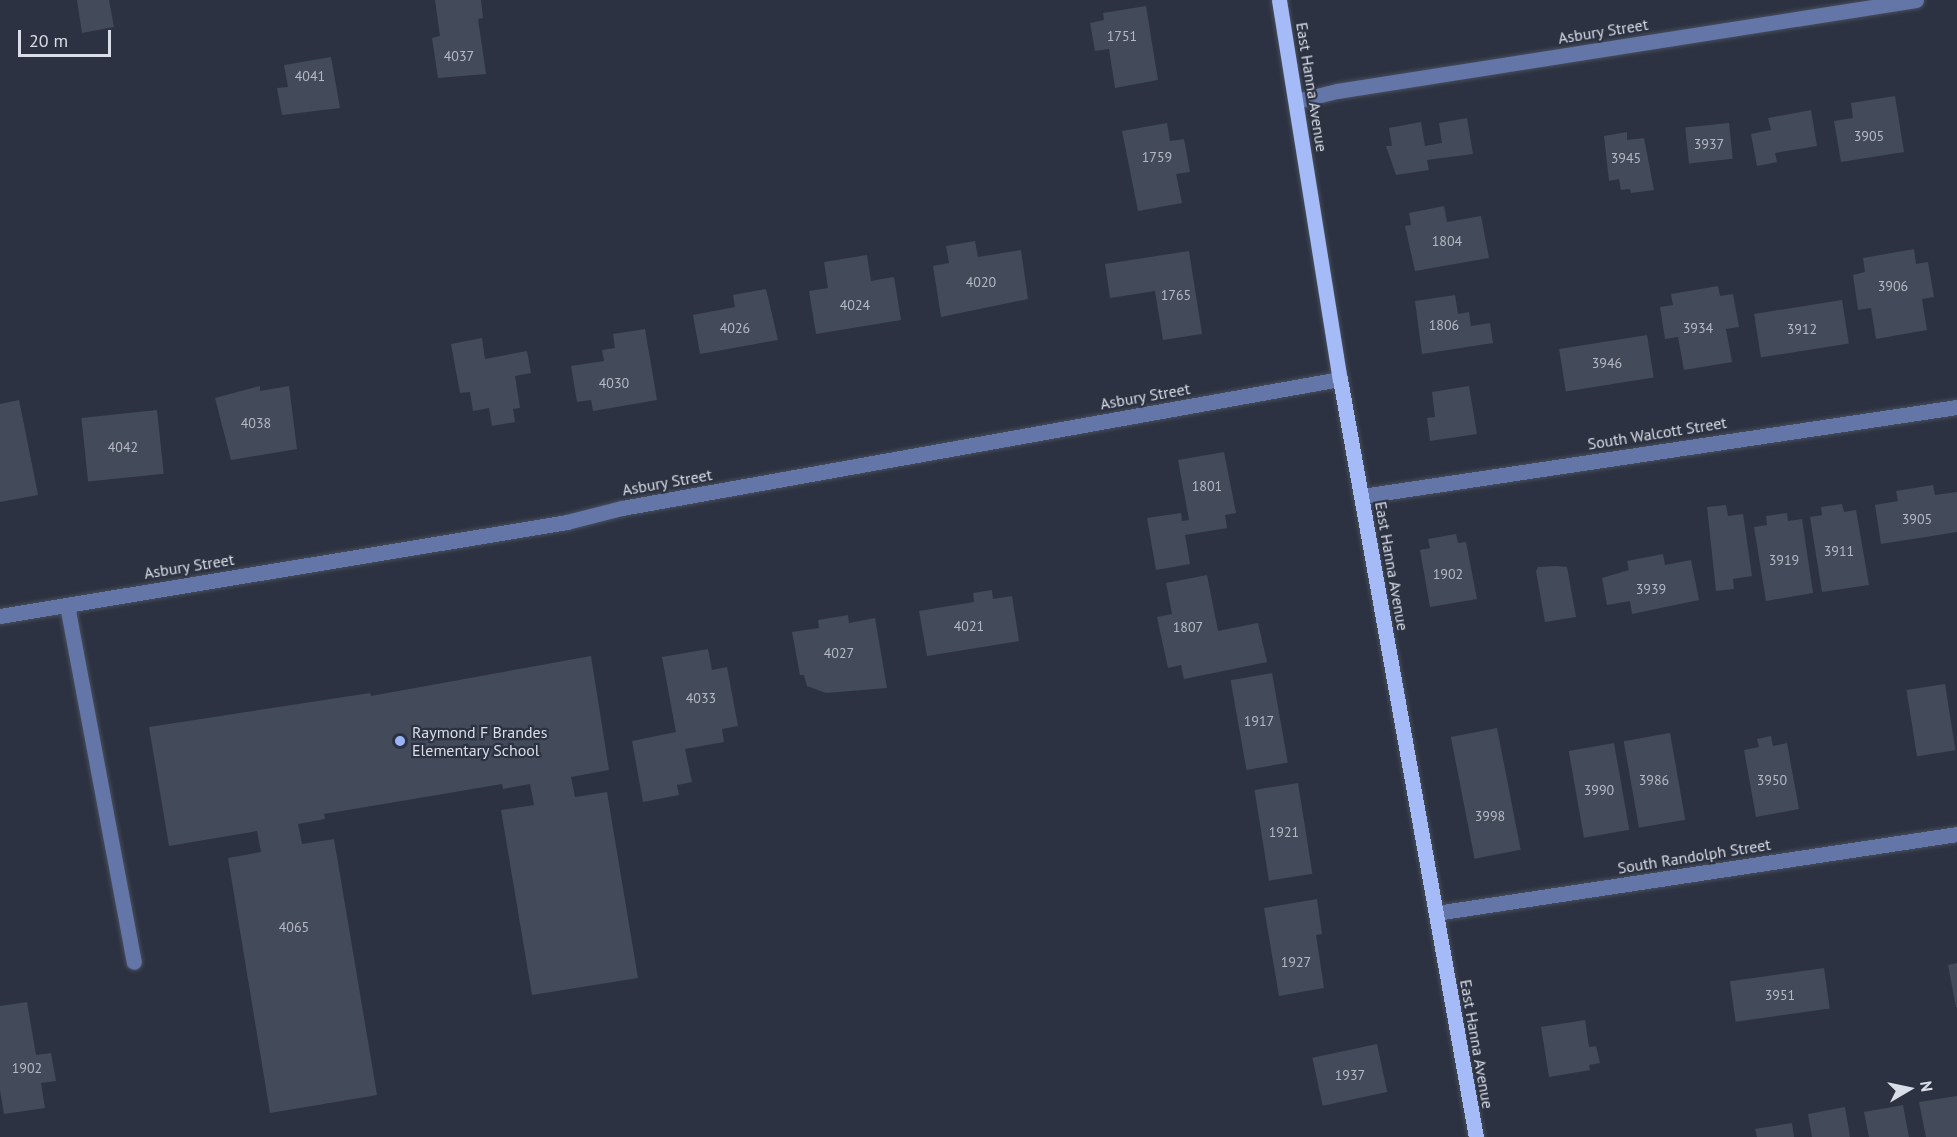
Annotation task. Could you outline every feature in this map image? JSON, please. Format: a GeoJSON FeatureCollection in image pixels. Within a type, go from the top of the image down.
{"type":"FeatureCollection","features":[{"type":"Feature","properties":{"kind":"main road","name":"East Hanna Avenue"},"geometry":{"type":"LineString","coordinates":[[1279,0],[1340,379],[1476,1137]]}},
{"type":"Feature","properties":{"kind":"street","name":"Asbury Street"},"geometry":{"type":"LineString","coordinates":[[1296,100],[1916,0]]}},
{"type":"Feature","properties":{"kind":"street","name":"Asbury Street"},"geometry":{"type":"LineString","coordinates":[[0,616],[567,522],[622,508],[1340,379]]}},
{"type":"Feature","properties":{"kind":"street","name":"South Walcott Street"},"geometry":{"type":"LineString","coordinates":[[1362,496],[1957,407]]}},
{"type":"Feature","properties":{"kind":"street"},"geometry":{"type":"LineString","coordinates":[[67,605],[134,962]]}},
{"type":"Feature","properties":{"kind":"street","name":"South Randolph Street"},"geometry":{"type":"LineString","coordinates":[[1436,914],[1957,834]]}},
{"type":"Feature","properties":{"kind":"building"},"geometry":{"type":"Polygon","coordinates":[[[77,0],[109,0],[114,27],[82,33],[77,0]]]}},
{"type":"Feature","properties":{"kind":"building"},"geometry":{"type":"Polygon","coordinates":[[[435,0],[481,0],[483,18],[478,19],[486,74],[438,78],[432,38],[440,36],[435,0]]]}},
{"type":"Feature","properties":{"kind":"building"},"geometry":{"type":"Polygon","coordinates":[[[1146,6],[1158,80],[1115,88],[1109,49],[1095,51],[1090,23],[1104,20],[1103,13],[1146,6]]]}},
{"type":"Feature","properties":{"kind":"building"},"geometry":{"type":"Polygon","coordinates":[[[331,57],[340,108],[282,115],[277,88],[288,87],[284,65],[331,57]]]}},
{"type":"Feature","properties":{"kind":"building"},"geometry":{"type":"Polygon","coordinates":[[[1895,96],[1904,152],[1841,162],[1834,121],[1853,118],[1851,103],[1895,96]]]}},
{"type":"Feature","properties":{"kind":"building"},"geometry":{"type":"Polygon","coordinates":[[[1811,110],[1817,146],[1775,153],[1777,162],[1757,166],[1751,134],[1771,130],[1768,118],[1811,110]]]}},
{"type":"Feature","properties":{"kind":"building"},"geometry":{"type":"Polygon","coordinates":[[[1467,118],[1473,154],[1427,160],[1429,170],[1396,175],[1386,146],[1392,146],[1389,128],[1421,122],[1425,146],[1442,143],[1439,123],[1467,118]]]}},
{"type":"Feature","properties":{"kind":"building"},"geometry":{"type":"Polygon","coordinates":[[[1167,123],[1170,141],[1184,139],[1190,172],[1176,174],[1182,203],[1138,211],[1122,131],[1167,123]]]}},
{"type":"Feature","properties":{"kind":"building"},"geometry":{"type":"Polygon","coordinates":[[[1729,123],[1733,159],[1689,163],[1685,128],[1729,123]]]}},
{"type":"Feature","properties":{"kind":"building"},"geometry":{"type":"Polygon","coordinates":[[[1627,132],[1627,140],[1644,138],[1654,190],[1631,193],[1630,189],[1621,190],[1619,179],[1609,181],[1604,136],[1627,132]]]}},
{"type":"Feature","properties":{"kind":"building"},"geometry":{"type":"Polygon","coordinates":[[[1444,206],[1447,222],[1481,216],[1489,258],[1415,271],[1405,226],[1411,225],[1409,213],[1444,206]]]}},
{"type":"Feature","properties":{"kind":"building"},"geometry":{"type":"Polygon","coordinates":[[[975,241],[978,257],[1021,250],[1028,299],[941,317],[933,266],[949,263],[946,246],[975,241]]]}},
{"type":"Feature","properties":{"kind":"building"},"geometry":{"type":"Polygon","coordinates":[[[1914,249],[1916,264],[1928,262],[1934,297],[1922,299],[1927,330],[1876,339],[1871,308],[1858,310],[1853,275],[1865,272],[1863,258],[1914,249]]]}},
{"type":"Feature","properties":{"kind":"building"},"geometry":{"type":"Polygon","coordinates":[[[1189,251],[1202,334],[1163,340],[1155,291],[1110,298],[1105,264],[1189,251]]]}},
{"type":"Feature","properties":{"kind":"building"},"geometry":{"type":"Polygon","coordinates":[[[867,255],[871,281],[894,277],[901,320],[816,334],[809,291],[828,288],[824,262],[867,255]]]}},
{"type":"Feature","properties":{"kind":"building"},"geometry":{"type":"Polygon","coordinates":[[[1718,286],[1720,296],[1733,294],[1739,327],[1726,329],[1732,362],[1684,370],[1678,337],[1665,339],[1660,307],[1673,305],[1671,294],[1718,286]]]}},
{"type":"Feature","properties":{"kind":"building"},"geometry":{"type":"Polygon","coordinates":[[[766,289],[778,340],[700,354],[693,315],[735,307],[733,295],[766,289]]]}},
{"type":"Feature","properties":{"kind":"building"},"geometry":{"type":"Polygon","coordinates":[[[1455,295],[1458,314],[1469,312],[1471,326],[1490,323],[1493,343],[1422,354],[1415,301],[1455,295]]]}},
{"type":"Feature","properties":{"kind":"building"},"geometry":{"type":"Polygon","coordinates":[[[1842,300],[1849,343],[1761,357],[1754,314],[1842,300]]]}},
{"type":"Feature","properties":{"kind":"building"},"geometry":{"type":"Polygon","coordinates":[[[645,329],[657,400],[593,411],[591,400],[577,402],[571,366],[604,361],[602,350],[615,348],[613,334],[645,329]]]}},
{"type":"Feature","properties":{"kind":"building"},"geometry":{"type":"Polygon","coordinates":[[[1647,335],[1654,377],[1566,391],[1559,349],[1647,335]]]}},
{"type":"Feature","properties":{"kind":"building"},"geometry":{"type":"Polygon","coordinates":[[[482,338],[485,359],[527,351],[531,373],[515,376],[520,408],[513,409],[515,422],[492,426],[489,408],[473,411],[470,392],[460,393],[451,344],[482,338]]]}},
{"type":"Feature","properties":{"kind":"building"},"geometry":{"type":"Polygon","coordinates":[[[260,386],[260,391],[289,386],[297,449],[231,460],[215,398],[260,386]]]}},
{"type":"Feature","properties":{"kind":"building"},"geometry":{"type":"Polygon","coordinates":[[[1469,386],[1477,434],[1430,441],[1427,418],[1435,417],[1432,392],[1469,386]]]}},
{"type":"Feature","properties":{"kind":"building"},"geometry":{"type":"Polygon","coordinates":[[[19,400],[38,495],[0,502],[0,404],[19,400]]]}},
{"type":"Feature","properties":{"kind":"building"},"geometry":{"type":"Polygon","coordinates":[[[157,410],[164,474],[88,482],[81,418],[157,410]]]}},
{"type":"Feature","properties":{"kind":"building"},"geometry":{"type":"Polygon","coordinates":[[[1224,452],[1236,513],[1225,515],[1227,528],[1185,535],[1190,564],[1156,570],[1147,518],[1181,513],[1182,521],[1189,520],[1178,460],[1224,452]]]}},
{"type":"Feature","properties":{"kind":"building"},"geometry":{"type":"Polygon","coordinates":[[[1933,485],[1935,495],[1957,492],[1957,532],[1881,544],[1875,505],[1898,501],[1896,491],[1933,485]]]}},
{"type":"Feature","properties":{"kind":"building"},"geometry":{"type":"Polygon","coordinates":[[[1842,504],[1844,512],[1856,510],[1869,585],[1822,592],[1810,517],[1822,515],[1821,507],[1842,504]]]}},
{"type":"Feature","properties":{"kind":"building"},"geometry":{"type":"Polygon","coordinates":[[[1726,505],[1728,516],[1743,514],[1752,576],[1733,579],[1734,589],[1716,591],[1707,507],[1726,505]]]}},
{"type":"Feature","properties":{"kind":"building"},"geometry":{"type":"Polygon","coordinates":[[[1787,513],[1788,521],[1802,519],[1813,593],[1766,601],[1754,527],[1767,525],[1766,516],[1787,513]]]}},
{"type":"Feature","properties":{"kind":"building"},"geometry":{"type":"Polygon","coordinates":[[[1456,534],[1458,543],[1466,542],[1477,599],[1430,607],[1420,550],[1430,548],[1428,539],[1456,534]]]}},
{"type":"Feature","properties":{"kind":"building"},"geometry":{"type":"Polygon","coordinates":[[[1663,554],[1665,565],[1691,560],[1699,600],[1632,614],[1630,601],[1607,605],[1602,578],[1629,570],[1627,561],[1663,554]]]}},
{"type":"Feature","properties":{"kind":"building"},"geometry":{"type":"Polygon","coordinates":[[[1538,567],[1567,567],[1576,617],[1545,622],[1536,571],[1538,567]]]}},
{"type":"Feature","properties":{"kind":"building"},"geometry":{"type":"Polygon","coordinates":[[[1207,575],[1218,631],[1258,623],[1267,662],[1184,679],[1181,665],[1168,668],[1157,617],[1172,614],[1166,583],[1207,575]]]}},
{"type":"Feature","properties":{"kind":"building"},"geometry":{"type":"Polygon","coordinates":[[[992,590],[993,599],[1012,596],[1019,641],[927,656],[919,611],[974,602],[973,593],[992,590]]]}},
{"type":"Feature","properties":{"kind":"building"},"geometry":{"type":"Polygon","coordinates":[[[848,615],[849,623],[875,618],[887,688],[826,693],[807,686],[804,675],[800,675],[792,632],[819,628],[818,620],[848,615]]]}},
{"type":"Feature","properties":{"kind":"building"},"geometry":{"type":"Polygon","coordinates":[[[708,649],[712,670],[727,667],[738,726],[722,729],[724,742],[685,749],[692,782],[677,785],[679,795],[643,802],[632,741],[676,732],[662,657],[708,649]]]}},
{"type":"Feature","properties":{"kind":"building"},"geometry":{"type":"Polygon","coordinates":[[[591,656],[609,770],[571,777],[575,797],[607,792],[638,978],[532,995],[501,810],[534,805],[530,784],[503,789],[502,784],[324,814],[325,819],[298,824],[302,844],[334,839],[377,1095],[270,1113],[228,858],[261,852],[257,831],[169,846],[149,727],[370,693],[371,696],[591,656]]]}},
{"type":"Feature","properties":{"kind":"building"},"geometry":{"type":"Polygon","coordinates":[[[1272,673],[1288,763],[1246,770],[1231,680],[1272,673]]]}},
{"type":"Feature","properties":{"kind":"building"},"geometry":{"type":"Polygon","coordinates":[[[1945,684],[1955,750],[1917,756],[1906,690],[1945,684]]]}},
{"type":"Feature","properties":{"kind":"building"},"geometry":{"type":"Polygon","coordinates":[[[1497,728],[1521,850],[1475,859],[1451,737],[1497,728]]]}},
{"type":"Feature","properties":{"kind":"building"},"geometry":{"type":"Polygon","coordinates":[[[1670,733],[1685,820],[1639,828],[1624,741],[1670,733]]]}},
{"type":"Feature","properties":{"kind":"building"},"geometry":{"type":"Polygon","coordinates":[[[1771,736],[1773,746],[1787,743],[1799,809],[1756,817],[1744,750],[1759,747],[1757,739],[1771,736]]]}},
{"type":"Feature","properties":{"kind":"building"},"geometry":{"type":"Polygon","coordinates":[[[1614,743],[1629,830],[1584,838],[1569,751],[1614,743]]]}},
{"type":"Feature","properties":{"kind":"building"},"geometry":{"type":"Polygon","coordinates":[[[1298,783],[1312,874],[1269,881],[1255,790],[1298,783]]]}},
{"type":"Feature","properties":{"kind":"building"},"geometry":{"type":"Polygon","coordinates":[[[1317,899],[1322,934],[1316,935],[1324,988],[1279,996],[1264,908],[1317,899]]]}},
{"type":"Feature","properties":{"kind":"building"},"geometry":{"type":"Polygon","coordinates":[[[1957,963],[1957,1007],[1956,1007],[1948,965],[1957,963]]]}},
{"type":"Feature","properties":{"kind":"building"},"geometry":{"type":"Polygon","coordinates":[[[1824,968],[1830,1009],[1736,1022],[1730,981],[1824,968]]]}},
{"type":"Feature","properties":{"kind":"building"},"geometry":{"type":"Polygon","coordinates":[[[27,1002],[36,1055],[51,1053],[56,1081],[41,1083],[45,1108],[4,1114],[0,1090],[0,1006],[27,1002]]]}},
{"type":"Feature","properties":{"kind":"building"},"geometry":{"type":"Polygon","coordinates":[[[1585,1020],[1589,1047],[1596,1046],[1600,1063],[1589,1065],[1590,1070],[1549,1077],[1541,1027],[1585,1020]]]}},
{"type":"Feature","properties":{"kind":"building"},"geometry":{"type":"Polygon","coordinates":[[[1377,1044],[1387,1092],[1323,1106],[1312,1058],[1377,1044]]]}},
{"type":"Feature","properties":{"kind":"building"},"geometry":{"type":"Polygon","coordinates":[[[1957,1096],[1957,1137],[1926,1137],[1919,1102],[1957,1096]]]}},
{"type":"Feature","properties":{"kind":"building"},"geometry":{"type":"Polygon","coordinates":[[[1903,1105],[1909,1137],[1869,1137],[1864,1112],[1903,1105]]]}},
{"type":"Feature","properties":{"kind":"building"},"geometry":{"type":"Polygon","coordinates":[[[1845,1107],[1850,1137],[1812,1137],[1808,1114],[1845,1107]]]}},
{"type":"Feature","properties":{"kind":"building"},"geometry":{"type":"Polygon","coordinates":[[[1792,1123],[1794,1137],[1757,1137],[1755,1129],[1792,1123]]]}},
{"type":"Feature","properties":{"kind":"place","name":"Raymond F Brandes Elementary School"},"geometry":{"type":"Point","coordinates":[400,741]}}]}
